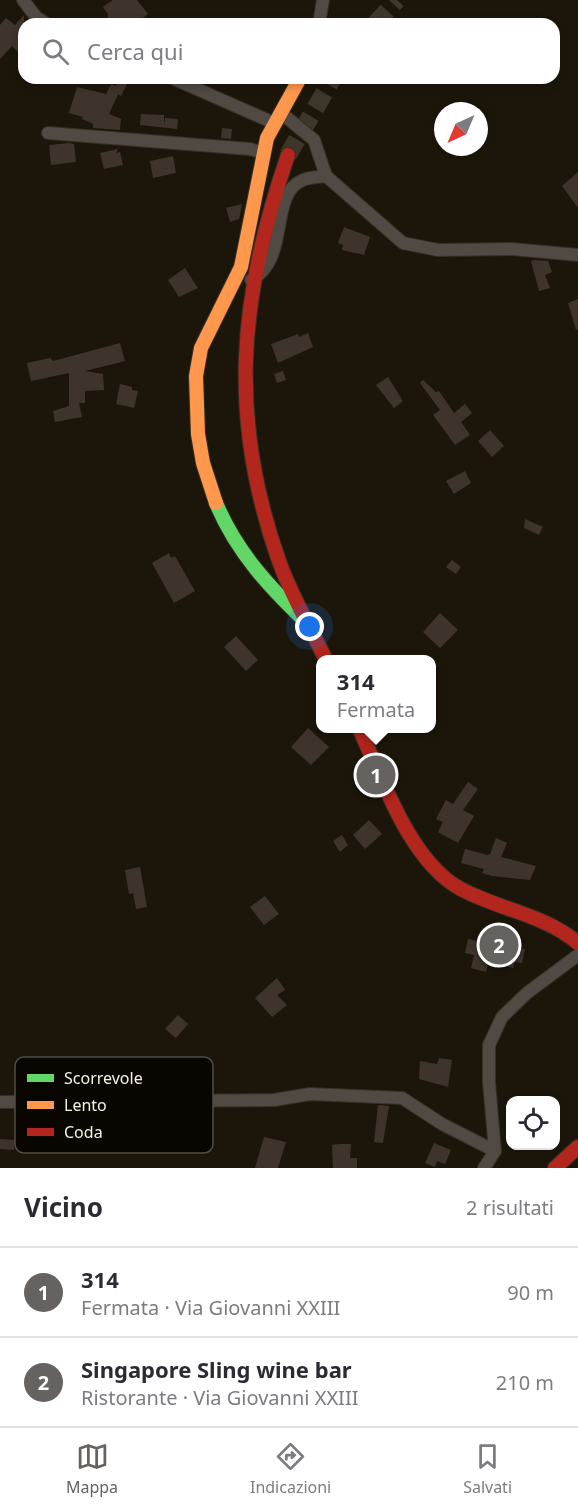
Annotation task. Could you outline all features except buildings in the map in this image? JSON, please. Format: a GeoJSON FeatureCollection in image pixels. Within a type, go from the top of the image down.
{"type":"FeatureCollection","features":[{"type":"Feature","properties":{"kind":"main road"},"geometry":{"type":"LineString","coordinates":[[297,84],[277,118],[263,153],[240,271],[213,318],[202,347],[195,402],[198,440],[208,482],[240,550],[262,579],[309,625]]}},
{"type":"Feature","properties":{"kind":"main road"},"geometry":{"type":"LineString","coordinates":[[288,155],[260,237],[251,280],[243,339],[244,418],[262,512],[279,563],[324,655]]}},
{"type":"Feature","properties":{"kind":"main road"},"geometry":{"type":"LineString","coordinates":[[361,733],[411,832],[433,869],[461,889],[553,926],[577,940]]}},
{"type":"Feature","properties":{"kind":"main road"},"geometry":{"type":"LineString","coordinates":[[555,1168],[578,1147]]}},
{"type":"Feature","properties":{"kind":"street"},"geometry":{"type":"LineString","coordinates":[[23,0],[38,18]]}},
{"type":"Feature","properties":{"kind":"street"},"geometry":{"type":"LineString","coordinates":[[320,18],[323,0]]}},
{"type":"Feature","properties":{"kind":"street"},"geometry":{"type":"LineString","coordinates":[[188,84],[277,118],[314,140],[326,176],[404,243],[438,250],[512,249],[578,255]]}},
{"type":"Feature","properties":{"kind":"street"},"geometry":{"type":"LineString","coordinates":[[48,133],[250,149],[263,153]]}},
{"type":"Feature","properties":{"kind":"street"},"geometry":{"type":"LineString","coordinates":[[251,280],[263,273],[272,260],[286,196],[302,180],[326,176]]}},
{"type":"Feature","properties":{"kind":"street"},"geometry":{"type":"LineString","coordinates":[[484,1168],[495,1151],[489,1045],[502,1017],[527,993],[578,956]]}},
{"type":"Feature","properties":{"kind":"street"},"geometry":{"type":"LineString","coordinates":[[213,1100],[252,1100],[310,1094],[402,1098],[442,1124],[495,1151]]}},
{"type":"Feature","properties":{"kind":"street"},"geometry":{"type":"LineString","coordinates":[[0,1102],[15,1102]]}},
{"type":"Feature","properties":{"kind":"tunnel"},"geometry":{"type":"LineString","coordinates":[[380,18],[397,0]]}},
{"type":"Feature","properties":{"kind":"tunnel"},"geometry":{"type":"LineString","coordinates":[[288,155],[329,84]]}},
{"type":"Feature","properties":{"kind":"traffic: fast"},"geometry":{"type":"LineString","coordinates":[[216,503],[244,554],[309,625]]}},
{"type":"Feature","properties":{"kind":"traffic: slow"},"geometry":{"type":"LineString","coordinates":[[216,503],[203,463],[198,434],[196,376],[201,348],[241,267],[267,138],[297,84]]}},
{"type":"Feature","properties":{"kind":"traffic: jam"},"geometry":{"type":"LineString","coordinates":[[288,155],[271,207],[250,308],[246,357],[247,407],[252,457],[263,508],[279,561],[323,655]]}},
{"type":"Feature","properties":{"kind":"traffic: jam"},"geometry":{"type":"LineString","coordinates":[[361,733],[388,794],[412,839],[443,876],[476,896],[550,925],[578,943]]}},
{"type":"Feature","properties":{"kind":"traffic: jam"},"geometry":{"type":"LineString","coordinates":[[555,1168],[578,1147]]}},
{"type":"Feature","properties":{"kind":"place","name":"314"},"geometry":{"type":"Point","coordinates":[376,775]}},
{"type":"Feature","properties":{"kind":"place","name":"Singapore Sling wine bar"},"geometry":{"type":"Point","coordinates":[499,945]}}]}
